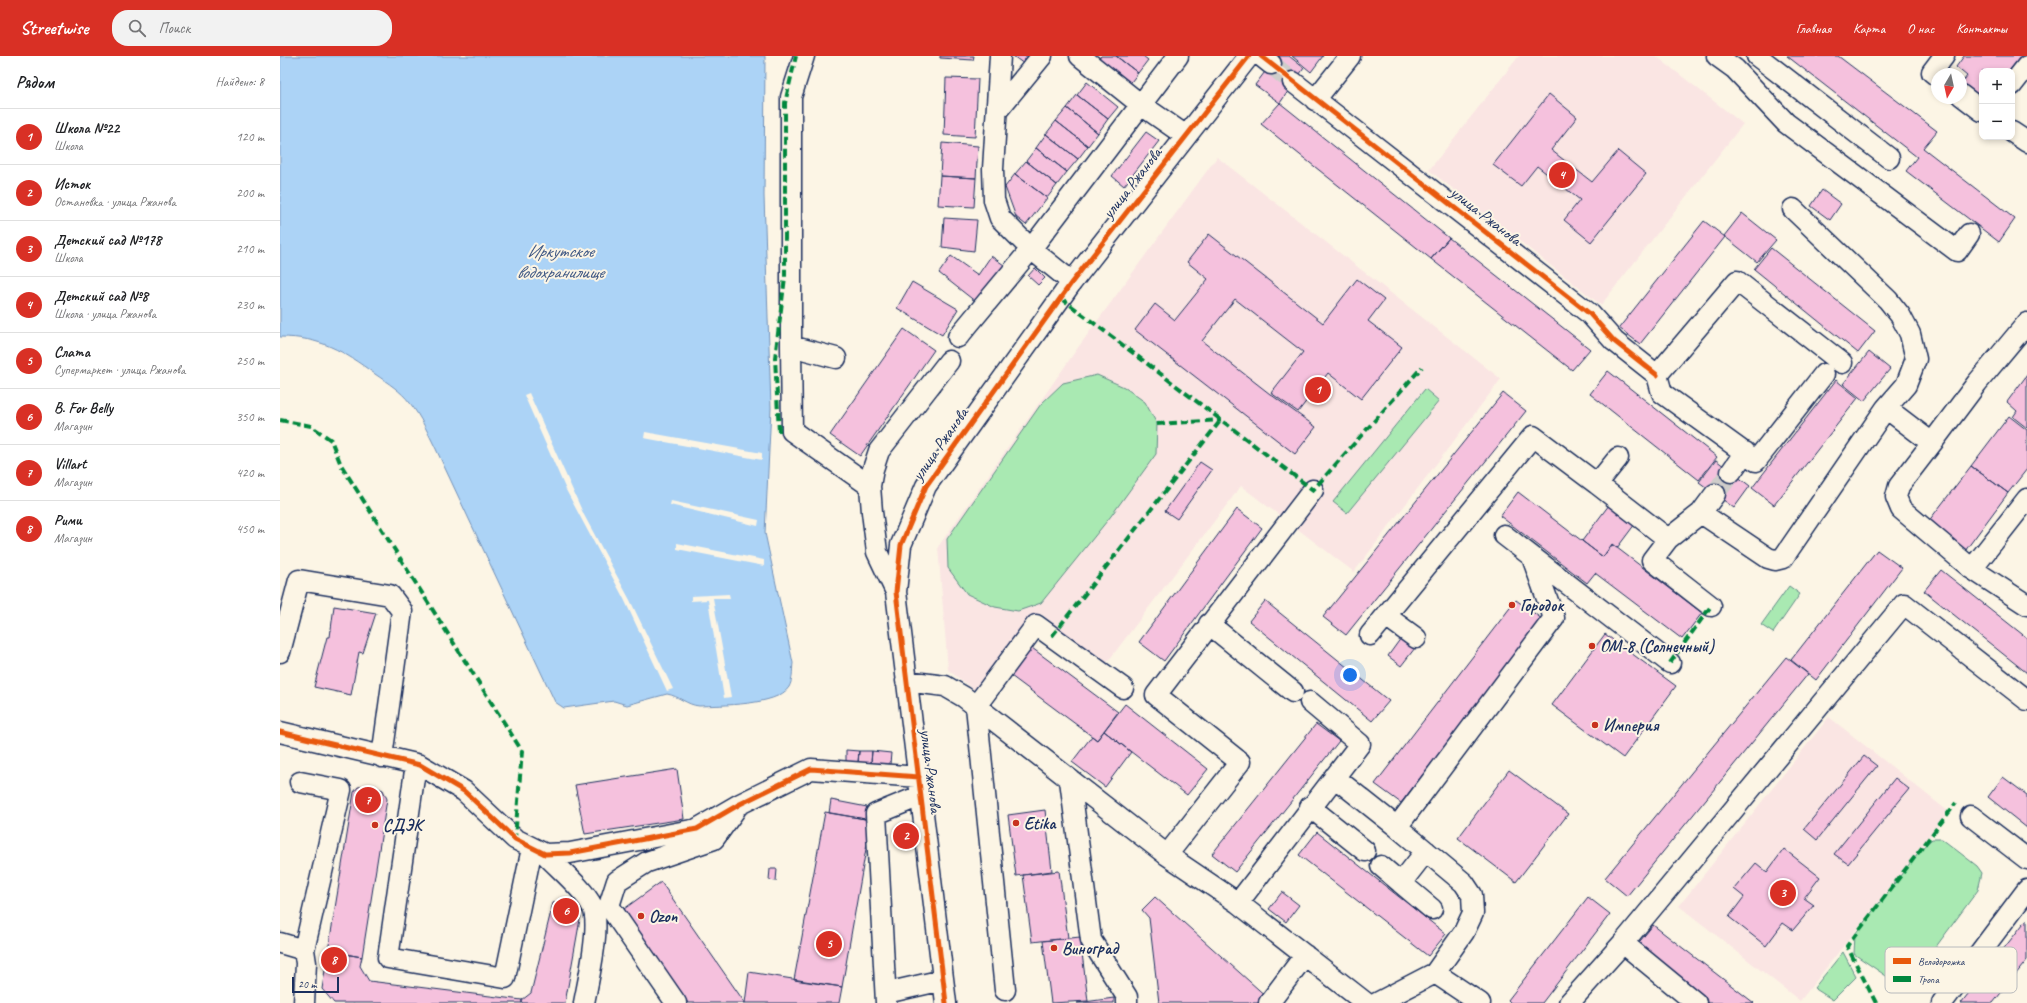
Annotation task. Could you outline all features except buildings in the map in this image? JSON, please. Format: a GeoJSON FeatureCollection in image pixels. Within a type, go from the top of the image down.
{"type":"FeatureCollection","features":[{"type":"Feature","properties":{"kind":"street"},"geometry":{"type":"LineString","coordinates":[[804,56],[791,97],[792,430],[870,486]]}},
{"type":"Feature","properties":{"kind":"street"},"geometry":{"type":"LineString","coordinates":[[1000,56],[993,169],[994,200],[1000,218],[1031,249],[1072,282]]}},
{"type":"Feature","properties":{"kind":"street"},"geometry":{"type":"LineString","coordinates":[[997,111],[1042,56]]}},
{"type":"Feature","properties":{"kind":"street"},"geometry":{"type":"LineString","coordinates":[[1080,56],[1140,104],[1186,136]]}},
{"type":"Feature","properties":{"kind":"street"},"geometry":{"type":"LineString","coordinates":[[958,337],[1031,249],[1178,56]]}},
{"type":"Feature","properties":{"kind":"street","name":"улица Ржанова"},"geometry":{"type":"LineString","coordinates":[[946,1003],[896,592],[901,545],[926,486],[1072,282],[1249,56]]}},
{"type":"Feature","properties":{"kind":"street"},"geometry":{"type":"LineString","coordinates":[[1315,100],[1350,56]]}},
{"type":"Feature","properties":{"kind":"street"},"geometry":{"type":"LineString","coordinates":[[1717,56],[1740,63],[1786,123],[1957,251],[1969,234]]}},
{"type":"Feature","properties":{"kind":"street"},"geometry":{"type":"LineString","coordinates":[[1757,56],[1889,158]]}},
{"type":"Feature","properties":{"kind":"street"},"geometry":{"type":"LineString","coordinates":[[1935,68],[1944,56]]}},
{"type":"Feature","properties":{"kind":"street"},"geometry":{"type":"LineString","coordinates":[[2015,81],[2027,66]]}},
{"type":"Feature","properties":{"kind":"street","name":"улица Ржанова"},"geometry":{"type":"LineString","coordinates":[[1293,82],[1590,314],[1614,341],[1657,375]]}},
{"type":"Feature","properties":{"kind":"street"},"geometry":{"type":"LineString","coordinates":[[1967,99],[1979,109]]}},
{"type":"Feature","properties":{"kind":"street"},"geometry":{"type":"LineString","coordinates":[[2015,134],[2027,142]]}},
{"type":"Feature","properties":{"kind":"street"},"geometry":{"type":"LineString","coordinates":[[1701,513],[1768,558],[1775,560],[1782,558],[1886,408],[1906,385],[1916,359],[1910,334],[1900,315],[1888,300],[1793,210]]}},
{"type":"Feature","properties":{"kind":"street"},"geometry":{"type":"LineString","coordinates":[[1824,374],[1756,461],[1662,393],[1657,375],[1737,281],[1842,363]]}},
{"type":"Feature","properties":{"kind":"street"},"geometry":{"type":"LineString","coordinates":[[2027,323],[1977,383],[1899,486],[1896,497],[1901,508],[1906,513],[1972,569],[2027,605]]}},
{"type":"Feature","properties":{"kind":"street"},"geometry":{"type":"LineString","coordinates":[[791,346],[836,358]]}},
{"type":"Feature","properties":{"kind":"street"},"geometry":{"type":"LineString","coordinates":[[896,592],[877,552],[870,486],[873,469],[879,452],[949,361]]}},
{"type":"Feature","properties":{"kind":"street"},"geometry":{"type":"LineString","coordinates":[[1886,408],[1932,443]]}},
{"type":"Feature","properties":{"kind":"street"},"geometry":{"type":"LineString","coordinates":[[1370,635],[1533,436],[1668,539]]}},
{"type":"Feature","properties":{"kind":"street"},"geometry":{"type":"LineString","coordinates":[[1731,472],[1745,452]]}},
{"type":"Feature","properties":{"kind":"street"},"geometry":{"type":"LineString","coordinates":[[1597,484],[1618,458]]}},
{"type":"Feature","properties":{"kind":"street"},"geometry":{"type":"LineString","coordinates":[[1167,855],[1240,762],[1156,695],[1312,490]]}},
{"type":"Feature","properties":{"kind":"street"},"geometry":{"type":"LineString","coordinates":[[1711,606],[1652,560],[1668,539],[1701,513],[1715,494]]}},
{"type":"Feature","properties":{"kind":"street"},"geometry":{"type":"LineString","coordinates":[[1972,569],[2027,499]]}},
{"type":"Feature","properties":{"kind":"street"},"geometry":{"type":"LineString","coordinates":[[1504,534],[1670,663]]}},
{"type":"Feature","properties":{"kind":"street"},"geometry":{"type":"LineString","coordinates":[[1397,827],[1554,618],[1532,557]]}},
{"type":"Feature","properties":{"kind":"street"},"geometry":{"type":"LineString","coordinates":[[280,652],[299,580],[390,595],[402,611],[382,757]]}},
{"type":"Feature","properties":{"kind":"street"},"geometry":{"type":"LineString","coordinates":[[1569,1003],[1623,943],[1904,604],[2027,700]]}},
{"type":"Feature","properties":{"kind":"street"},"geometry":{"type":"LineString","coordinates":[[1386,616],[1416,638]]}},
{"type":"Feature","properties":{"kind":"street"},"geometry":{"type":"LineString","coordinates":[[1209,624],[1360,744],[1310,807],[1238,903]]}},
{"type":"Feature","properties":{"kind":"street"},"geometry":{"type":"LineString","coordinates":[[1005,990],[976,706],[1036,625],[1123,688]]}},
{"type":"Feature","properties":{"kind":"street"},"geometry":{"type":"LineString","coordinates":[[906,681],[945,686],[976,706],[1167,855],[1238,903],[1366,1003]]}},
{"type":"Feature","properties":{"kind":"street"},"geometry":{"type":"LineString","coordinates":[[280,732],[416,764],[464,791],[515,839],[538,851],[575,885],[593,907],[596,931],[584,1003]]}},
{"type":"Feature","properties":{"kind":"street"},"geometry":{"type":"LineString","coordinates":[[416,764],[388,958],[505,978],[538,851]]}},
{"type":"Feature","properties":{"kind":"street"},"geometry":{"type":"LineString","coordinates":[[538,851],[576,852],[697,829],[740,804],[811,769],[919,777]]}},
{"type":"Feature","properties":{"kind":"street"},"geometry":{"type":"LineString","coordinates":[[1334,777],[1464,883],[1472,896],[1474,913],[1464,932],[1436,973],[1377,1003]]}},
{"type":"Feature","properties":{"kind":"street"},"geometry":{"type":"LineString","coordinates":[[1070,780],[1091,940],[1127,997],[1127,1003]]}},
{"type":"Feature","properties":{"kind":"street"},"geometry":{"type":"LineString","coordinates":[[300,782],[341,790],[304,950],[306,963],[304,1003]]}},
{"type":"Feature","properties":{"kind":"street"},"geometry":{"type":"LineString","coordinates":[[920,796],[876,814],[886,998],[944,980]]}},
{"type":"Feature","properties":{"kind":"street"},"geometry":{"type":"LineString","coordinates":[[676,1003],[608,906],[617,881],[647,862],[714,839],[740,804]]}},
{"type":"Feature","properties":{"kind":"street"},"geometry":{"type":"LineString","coordinates":[[1310,807],[1365,852]]}},
{"type":"Feature","properties":{"kind":"street"},"geometry":{"type":"LineString","coordinates":[[1971,816],[2027,859]]}},
{"type":"Feature","properties":{"kind":"street"},"geometry":{"type":"LineString","coordinates":[[1401,883],[1426,851]]}},
{"type":"Feature","properties":{"kind":"street"},"geometry":{"type":"LineString","coordinates":[[1381,866],[1432,909]]}},
{"type":"Feature","properties":{"kind":"street"},"geometry":{"type":"LineString","coordinates":[[1984,947],[2027,890]]}},
{"type":"Feature","properties":{"kind":"street"},"geometry":{"type":"LineString","coordinates":[[280,943],[304,950]]}},
{"type":"Feature","properties":{"kind":"street"},"geometry":{"type":"LineString","coordinates":[[1623,943],[1696,1003]]}},
{"type":"Feature","properties":{"kind":"street"},"geometry":{"type":"LineString","coordinates":[[1268,1003],[1305,955]]}},
{"type":"Feature","properties":{"kind":"street"},"geometry":{"type":"LineString","coordinates":[[1436,973],[1480,1003]]}},
{"type":"Feature","properties":{"kind":"street"},"geometry":{"type":"LineString","coordinates":[[1942,1003],[1950,993]]}},
{"type":"Feature","properties":{"kind":"shaded area"},"geometry":{"type":"Polygon","coordinates":[[[1519,56],[1656,56],[1743,124],[1601,305],[1429,170],[1519,56]]]}},
{"type":"Feature","properties":{"kind":"shaded area"},"geometry":{"type":"Polygon","coordinates":[[[1217,157],[1501,379],[1354,572],[1241,486],[1106,664],[1041,614],[980,694],[948,670],[938,547],[1077,349],[1217,157]]]}},
{"type":"Feature","properties":{"kind":"shaded area"},"geometry":{"type":"Polygon","coordinates":[[[1829,717],[1949,812],[1800,1001],[1679,906],[1829,717]]]}},
{"type":"Feature","properties":{"kind":"green space"},"geometry":{"type":"Polygon","coordinates":[[[1097,375],[1124,387],[1145,402],[1157,424],[1156,454],[1111,516],[1041,603],[1018,611],[995,607],[967,594],[948,568],[947,539],[1041,404],[1063,383],[1097,375]]]}},
{"type":"Feature","properties":{"kind":"green space"},"geometry":{"type":"Polygon","coordinates":[[[1425,389],[1439,401],[1347,513],[1333,502],[1425,389]]]}},
{"type":"Feature","properties":{"kind":"green space"},"geometry":{"type":"Polygon","coordinates":[[[1789,586],[1800,594],[1773,633],[1761,625],[1789,586]]]}},
{"type":"Feature","properties":{"kind":"green space"},"geometry":{"type":"Polygon","coordinates":[[[1932,839],[1942,839],[1977,866],[1982,873],[1978,890],[1936,947],[1885,947],[1885,975],[1854,954],[1855,934],[1921,849],[1932,839]]]}},
{"type":"Feature","properties":{"kind":"green space"},"geometry":{"type":"Polygon","coordinates":[[[1843,952],[1856,977],[1833,1000],[1814,988],[1843,952]]]}},
{"type":"Feature","properties":{"kind":"water","name":"Иркутское водохранилище"},"geometry":{"type":"Polygon","coordinates":[[[280,56],[765,56],[764,196],[771,408],[765,533],[793,663],[792,678],[789,687],[783,693],[773,698],[761,701],[699,706],[667,694],[627,705],[614,701],[564,708],[555,702],[436,449],[414,408],[394,387],[342,352],[308,340],[280,337],[280,56]]]}},
{"type":"Feature","properties":{"kind":"pier"},"geometry":{"type":"Polygon","coordinates":[[[529,393],[584,515],[630,600],[673,689],[667,691],[624,599],[566,490],[524,395],[529,393]]]}},
{"type":"Feature","properties":{"kind":"pier"},"geometry":{"type":"Polygon","coordinates":[[[645,432],[762,453],[762,460],[644,438],[645,432]]]}},
{"type":"Feature","properties":{"kind":"pier"},"geometry":{"type":"Polygon","coordinates":[[[671,501],[759,520],[758,526],[670,505],[671,501]]]}},
{"type":"Feature","properties":{"kind":"pier"},"geometry":{"type":"Polygon","coordinates":[[[677,543],[764,560],[764,566],[677,549],[677,543]]]}},
{"type":"Feature","properties":{"kind":"pier"},"geometry":{"type":"Polygon","coordinates":[[[729,594],[730,598],[713,598],[731,697],[724,698],[708,600],[691,601],[691,596],[729,594]]]}},
{"type":"Feature","properties":{"kind":"tunnel"},"geometry":{"type":"LineString","coordinates":[[1271,64],[1293,82]]}},
{"type":"Feature","properties":{"kind":"tunnel"},"geometry":{"type":"LineString","coordinates":[[1715,494],[1731,472]]}},
{"type":"Feature","properties":{"kind":"marked path"},"geometry":{"type":"LineString","coordinates":[[779,432],[775,358],[785,277],[785,103],[796,56]]}},
{"type":"Feature","properties":{"kind":"marked path"},"geometry":{"type":"LineString","coordinates":[[1061,298],[1313,490],[1422,367]]}},
{"type":"Feature","properties":{"kind":"marked path"},"geometry":{"type":"LineString","coordinates":[[280,420],[311,426],[331,440],[341,465],[522,751],[515,839]]}},
{"type":"Feature","properties":{"kind":"marked path"},"geometry":{"type":"LineString","coordinates":[[1157,424],[1221,420]]}},
{"type":"Feature","properties":{"kind":"marked path"},"geometry":{"type":"LineString","coordinates":[[1052,636],[1221,420]]}},
{"type":"Feature","properties":{"kind":"marked path"},"geometry":{"type":"LineString","coordinates":[[1670,663],[1711,606]]}},
{"type":"Feature","properties":{"kind":"marked path"},"geometry":{"type":"LineString","coordinates":[[1876,1003],[1847,946],[1956,803]]}},
{"type":"Feature","properties":{"kind":"cycle path"},"geometry":{"type":"LineString","coordinates":[[946,1003],[896,592],[901,545],[926,486],[1072,282],[1249,56]]}},
{"type":"Feature","properties":{"kind":"cycle path"},"geometry":{"type":"LineString","coordinates":[[1261,56],[1590,314],[1614,341],[1657,375]]}},
{"type":"Feature","properties":{"kind":"cycle path"},"geometry":{"type":"LineString","coordinates":[[280,732],[420,765],[464,791],[515,839],[545,854],[570,853],[697,829],[740,804],[811,769],[919,777]]}},
{"type":"Feature","properties":{"kind":"place","name":"Детский сад №8"},"geometry":{"type":"Point","coordinates":[1562,175]}},
{"type":"Feature","properties":{"kind":"place","name":"Школа №22"},"geometry":{"type":"Point","coordinates":[1318,390]}},
{"type":"Feature","properties":{"kind":"place","name":"Городок"},"geometry":{"type":"Point","coordinates":[1512,605]}},
{"type":"Feature","properties":{"kind":"place","name":"ОМ-8 (Солнечный)"},"geometry":{"type":"Point","coordinates":[1592,646]}},
{"type":"Feature","properties":{"kind":"place","name":"Империя"},"geometry":{"type":"Point","coordinates":[1595,725]}},
{"type":"Feature","properties":{"kind":"place","name":"Villart"},"geometry":{"type":"Point","coordinates":[368,800]}},
{"type":"Feature","properties":{"kind":"place","name":"Etika"},"geometry":{"type":"Point","coordinates":[1016,823]}},
{"type":"Feature","properties":{"kind":"place","name":"СДЭК"},"geometry":{"type":"Point","coordinates":[375,825]}},
{"type":"Feature","properties":{"kind":"place","name":"Исток"},"geometry":{"type":"Point","coordinates":[906,836]}},
{"type":"Feature","properties":{"kind":"place","name":"Детский сад №178"},"geometry":{"type":"Point","coordinates":[1783,893]}},
{"type":"Feature","properties":{"kind":"place","name":"B. For Belly"},"geometry":{"type":"Point","coordinates":[566,911]}},
{"type":"Feature","properties":{"kind":"place","name":"Ozon"},"geometry":{"type":"Point","coordinates":[641,916]}},
{"type":"Feature","properties":{"kind":"place","name":"Слата"},"geometry":{"type":"Point","coordinates":[829,944]}},
{"type":"Feature","properties":{"kind":"place","name":"Виноград"},"geometry":{"type":"Point","coordinates":[1054,948]}},
{"type":"Feature","properties":{"kind":"place","name":"Рими"},"geometry":{"type":"Point","coordinates":[334,960]}}]}
